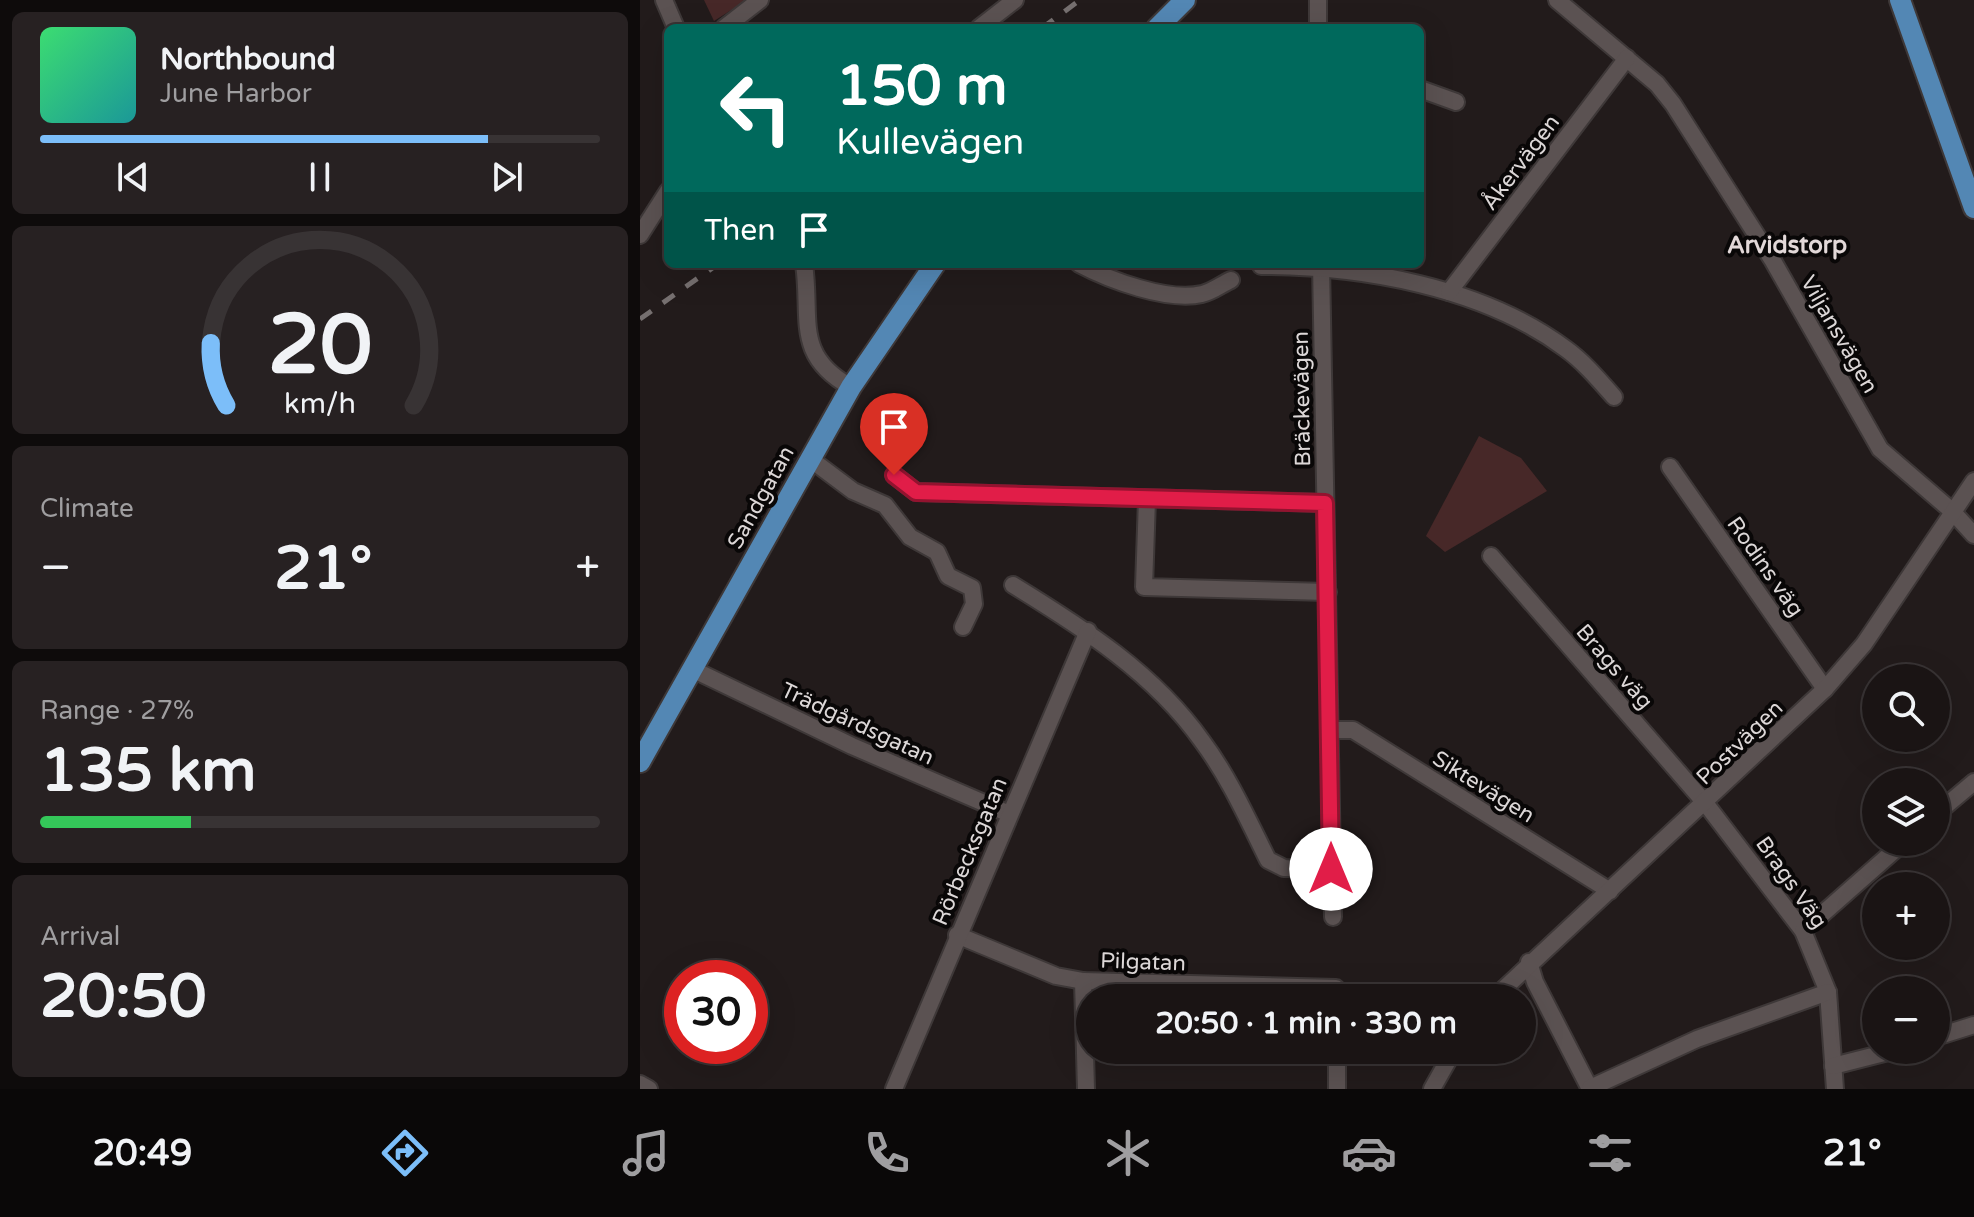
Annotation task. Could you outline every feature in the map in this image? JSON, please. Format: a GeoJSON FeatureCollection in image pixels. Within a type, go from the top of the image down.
{"type":"FeatureCollection","features":[{"type":"Feature","properties":{"kind":"main road"},"geometry":{"type":"LineString","coordinates":[[1161,24],[1185,0]]}},
{"type":"Feature","properties":{"kind":"main road"},"geometry":{"type":"LineString","coordinates":[[1900,0],[1974,208]]}},
{"type":"Feature","properties":{"kind":"main road","name":"Sandgatan"},"geometry":{"type":"LineString","coordinates":[[640,762],[851,387],[932,268]]}},
{"type":"Feature","properties":{"kind":"street"},"geometry":{"type":"LineString","coordinates":[[664,0],[674,24]]}},
{"type":"Feature","properties":{"kind":"street"},"geometry":{"type":"LineString","coordinates":[[729,24],[760,0]]}},
{"type":"Feature","properties":{"kind":"street"},"geometry":{"type":"LineString","coordinates":[[984,24],[1015,0]]}},
{"type":"Feature","properties":{"kind":"street"},"geometry":{"type":"LineString","coordinates":[[1318,0],[1318,24]]}},
{"type":"Feature","properties":{"kind":"street","name":"Viljansvägen"},"geometry":{"type":"LineString","coordinates":[[1557,0],[1657,84],[1690,129],[1773,261],[1880,449],[1952,511],[1974,535]]}},
{"type":"Feature","properties":{"kind":"street","name":"Åkervägen"},"geometry":{"type":"LineString","coordinates":[[1449,292],[1627,58]]}},
{"type":"Feature","properties":{"kind":"street"},"geometry":{"type":"LineString","coordinates":[[1424,90],[1456,102]]}},
{"type":"Feature","properties":{"kind":"street"},"geometry":{"type":"LineString","coordinates":[[640,235],[664,197]]}},
{"type":"Feature","properties":{"kind":"street"},"geometry":{"type":"LineString","coordinates":[[804,268],[811,346],[824,369],[851,387]]}},
{"type":"Feature","properties":{"kind":"street"},"geometry":{"type":"LineString","coordinates":[[1089,268],[1143,289],[1176,294],[1202,294],[1231,280]]}},
{"type":"Feature","properties":{"kind":"street","name":"Bräckevägen"},"geometry":{"type":"LineString","coordinates":[[1321,268],[1333,917]]}},
{"type":"Feature","properties":{"kind":"street"},"geometry":{"type":"LineString","coordinates":[[1335,268],[1472,297],[1564,347],[1614,397]]}},
{"type":"Feature","properties":{"kind":"street"},"geometry":{"type":"LineString","coordinates":[[809,458],[853,491],[885,505],[910,537],[937,552],[948,576],[972,588],[974,604],[963,627]]}},
{"type":"Feature","properties":{"kind":"street","name":"Rodins väg"},"geometry":{"type":"LineString","coordinates":[[1670,467],[1825,689]]}},
{"type":"Feature","properties":{"kind":"street"},"geometry":{"type":"LineString","coordinates":[[894,475],[916,492],[1325,503]]}},
{"type":"Feature","properties":{"kind":"street","name":"Postvägen"},"geometry":{"type":"LineString","coordinates":[[1508,984],[1706,804],[1825,689],[1864,644],[1974,481]]}},
{"type":"Feature","properties":{"kind":"street"},"geometry":{"type":"LineString","coordinates":[[1147,499],[1144,587],[1328,592]]}},
{"type":"Feature","properties":{"kind":"street","name":"Brags väg"},"geometry":{"type":"LineString","coordinates":[[1491,556],[1706,804]]}},
{"type":"Feature","properties":{"kind":"street"},"geometry":{"type":"LineString","coordinates":[[1013,585],[1088,631],[1143,678],[1202,740],[1268,860],[1284,868],[1331,869]]}},
{"type":"Feature","properties":{"kind":"street","name":"Rörbecksgatan"},"geometry":{"type":"LineString","coordinates":[[894,1089],[1007,813],[1088,631]]}},
{"type":"Feature","properties":{"kind":"street","name":"Trädgårdsgatan"},"geometry":{"type":"LineString","coordinates":[[692,669],[852,746],[1007,813]]}},
{"type":"Feature","properties":{"kind":"street","name":"Siktevägen"},"geometry":{"type":"LineString","coordinates":[[1331,730],[1353,730],[1610,891]]}},
{"type":"Feature","properties":{"kind":"street"},"geometry":{"type":"LineString","coordinates":[[1950,802],[1974,782]]}},
{"type":"Feature","properties":{"kind":"street","name":"Brags Väg"},"geometry":{"type":"LineString","coordinates":[[1706,804],[1803,931],[1828,992],[1835,1089]]}},
{"type":"Feature","properties":{"kind":"street"},"geometry":{"type":"LineString","coordinates":[[1803,931],[1888,856]]}},
{"type":"Feature","properties":{"kind":"street","name":"Pilgatan"},"geometry":{"type":"LineString","coordinates":[[957,935],[1056,976],[1083,981],[1235,984]]}},
{"type":"Feature","properties":{"kind":"street"},"geometry":{"type":"LineString","coordinates":[[1529,962],[1535,982],[1590,1089],[1697,1039],[1828,992]]}},
{"type":"Feature","properties":{"kind":"street"},"geometry":{"type":"LineString","coordinates":[[1083,981],[1086,1089]]}},
{"type":"Feature","properties":{"kind":"street"},"geometry":{"type":"LineString","coordinates":[[1950,1033],[1974,1025]]}},
{"type":"Feature","properties":{"kind":"street"},"geometry":{"type":"LineString","coordinates":[[1833,1066],[1862,1059]]}},
{"type":"Feature","properties":{"kind":"street"},"geometry":{"type":"LineString","coordinates":[[1337,1064],[1337,1089]]}},
{"type":"Feature","properties":{"kind":"street"},"geometry":{"type":"LineString","coordinates":[[1432,1089],[1446,1064]]}},
{"type":"Feature","properties":{"kind":"street"},"geometry":{"type":"LineString","coordinates":[[640,1084],[649,1089]]}},
{"type":"Feature","properties":{"kind":"shaded area"},"geometry":{"type":"Polygon","coordinates":[[[704,0],[747,0],[714,21],[704,0]]]}},
{"type":"Feature","properties":{"kind":"shaded area"},"geometry":{"type":"Polygon","coordinates":[[[1479,436],[1521,458],[1547,491],[1445,552],[1426,536],[1479,436]]]}},
{"type":"Feature","properties":{"kind":"railway"},"geometry":{"type":"LineString","coordinates":[[1047,24],[1080,0]]}},
{"type":"Feature","properties":{"kind":"railway"},"geometry":{"type":"LineString","coordinates":[[640,319],[712,268]]}},
{"type":"Feature","properties":{"kind":"district","name":"Arvidstorp"},"geometry":{"type":"Point","coordinates":[1787,245]}},
{"type":"Feature","properties":{"kind":"route"},"geometry":{"type":"LineString","coordinates":[[894,475],[916,492],[1325,503],[1331,869]]}}]}
